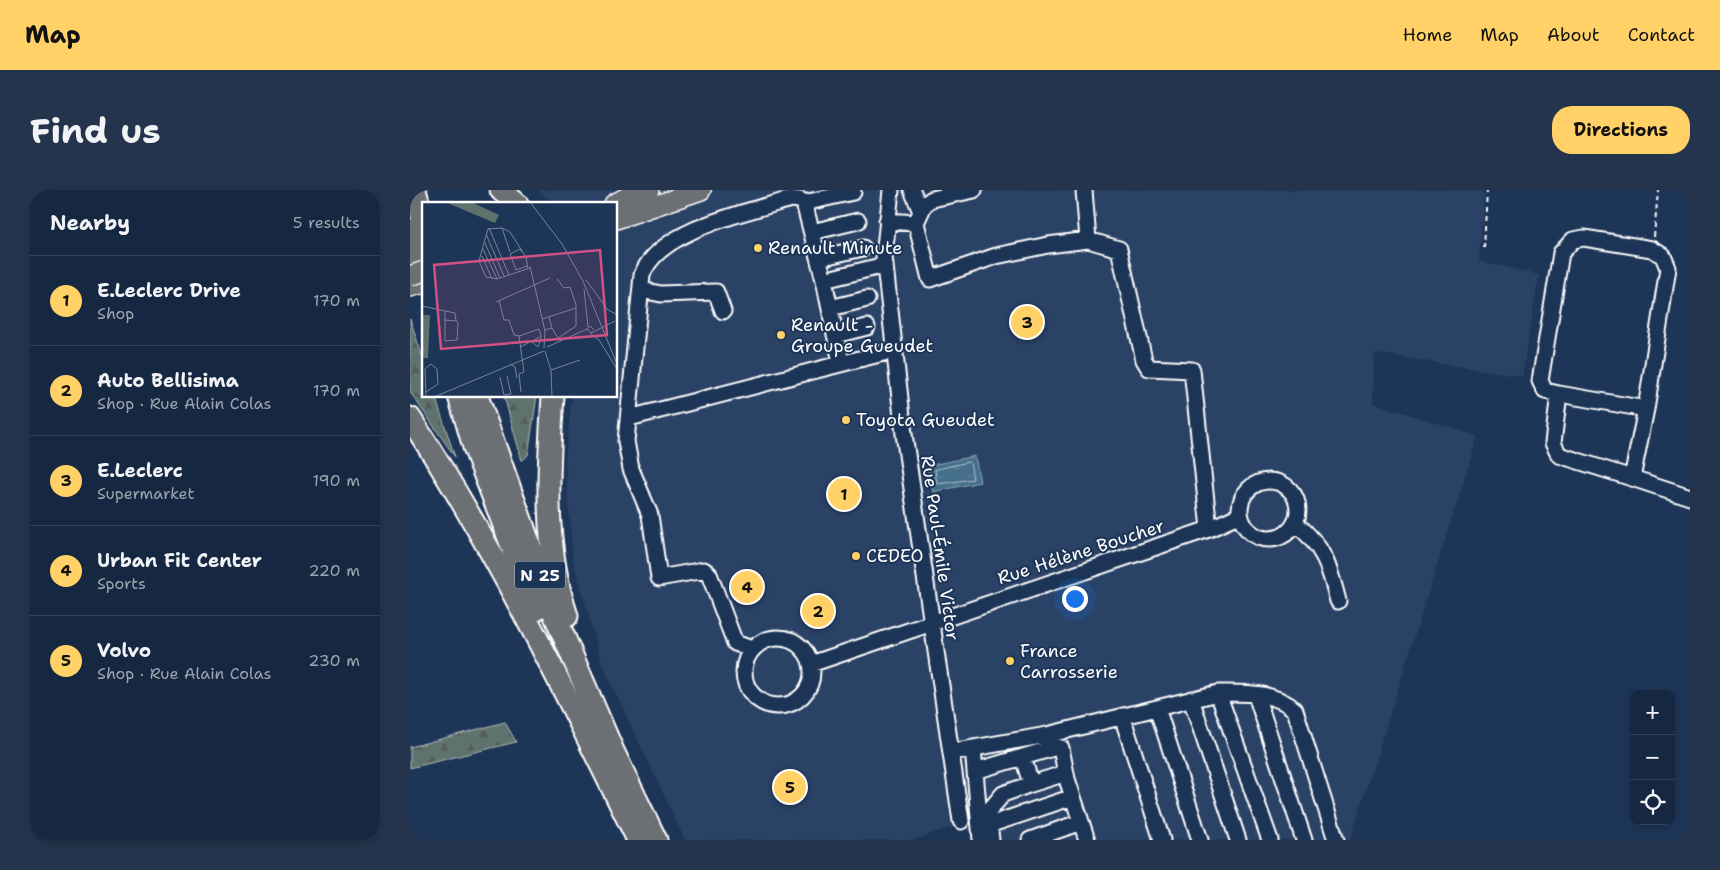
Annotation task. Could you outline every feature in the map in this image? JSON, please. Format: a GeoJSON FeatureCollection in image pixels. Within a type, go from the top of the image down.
{"type":"FeatureCollection","features":[{"type":"Feature","properties":{"kind":"highway"},"geometry":{"type":"LineString","coordinates":[[414,190],[422,217]]}},
{"type":"Feature","properties":{"kind":"highway"},"geometry":{"type":"LineString","coordinates":[[501,190],[515,202]]}},
{"type":"Feature","properties":{"kind":"highway"},"geometry":{"type":"LineString","coordinates":[[410,230],[422,274]]}},
{"type":"Feature","properties":{"kind":"highway","name":"N 25"},"geometry":{"type":"LineString","coordinates":[[460,398],[474,447],[541,624],[592,743],[638,840]]}},
{"type":"Feature","properties":{"kind":"highway","name":"N 25"},"geometry":{"type":"LineString","coordinates":[[478,398],[555,616],[613,751],[656,840]]}},
{"type":"Feature","properties":{"kind":"highway"},"geometry":{"type":"LineString","coordinates":[[553,398],[547,480],[551,542],[564,606],[613,751]]}},
{"type":"Feature","properties":{"kind":"highway"},"geometry":{"type":"LineString","coordinates":[[410,418],[457,494],[518,600],[592,743]]}},
{"type":"Feature","properties":{"kind":"main road"},"geometry":{"type":"LineString","coordinates":[[618,202],[631,195],[649,190]]}},
{"type":"Feature","properties":{"kind":"main road"},"geometry":{"type":"LineString","coordinates":[[618,218],[701,190]]}},
{"type":"Feature","properties":{"kind":"main road"},"geometry":{"type":"LineString","coordinates":[[410,276],[422,272]]}},
{"type":"Feature","properties":{"kind":"main road"},"geometry":{"type":"LineString","coordinates":[[410,287],[422,282]]}},
{"type":"Feature","properties":{"kind":"street","name":"Rue Paul-Émile Victor"},"geometry":{"type":"LineString","coordinates":[[891,190],[887,221],[885,265],[904,434],[961,821]]}},
{"type":"Feature","properties":{"kind":"street"},"geometry":{"type":"LineString","coordinates":[[912,190],[919,217],[930,279],[996,256],[1048,245],[1088,240],[1119,249],[1144,360],[1149,368],[1192,370],[1210,528]]}},
{"type":"Feature","properties":{"kind":"street"},"geometry":{"type":"LineString","coordinates":[[919,217],[924,206],[932,199],[974,190]]}},
{"type":"Feature","properties":{"kind":"street"},"geometry":{"type":"LineString","coordinates":[[1084,190],[1088,240]]}},
{"type":"Feature","properties":{"kind":"street"},"geometry":{"type":"LineString","coordinates":[[804,203],[853,192]]}},
{"type":"Feature","properties":{"kind":"street"},"geometry":{"type":"LineString","coordinates":[[752,650],[735,643],[709,574],[704,570],[659,578],[650,515],[631,469],[626,441],[642,275],[646,263],[656,254],[695,228],[791,199],[800,200],[804,203],[812,232],[841,363]]}},
{"type":"Feature","properties":{"kind":"street"},"geometry":{"type":"LineString","coordinates":[[887,221],[919,217]]}},
{"type":"Feature","properties":{"kind":"street"},"geometry":{"type":"LineString","coordinates":[[812,232],[858,221]]}},
{"type":"Feature","properties":{"kind":"street"},"geometry":{"type":"LineString","coordinates":[[1632,478],[1646,409],[1668,268],[1663,256],[1652,250],[1584,238],[1573,240],[1561,253],[1540,386],[1545,391],[1646,409]]}},
{"type":"Feature","properties":{"kind":"street"},"geometry":{"type":"LineString","coordinates":[[818,258],[863,248]]}},
{"type":"Feature","properties":{"kind":"street"},"geometry":{"type":"LineString","coordinates":[[824,280],[885,265]]}},
{"type":"Feature","properties":{"kind":"street"},"geometry":{"type":"LineString","coordinates":[[641,290],[661,294],[716,292],[723,311]]}},
{"type":"Feature","properties":{"kind":"street"},"geometry":{"type":"LineString","coordinates":[[830,308],[867,299]]}},
{"type":"Feature","properties":{"kind":"street"},"geometry":{"type":"LineString","coordinates":[[835,335],[867,327]]}},
{"type":"Feature","properties":{"kind":"street"},"geometry":{"type":"LineString","coordinates":[[628,418],[895,350]]}},
{"type":"Feature","properties":{"kind":"street"},"geometry":{"type":"LineString","coordinates":[[1559,394],[1553,442],[1559,455],[1690,497]]}},
{"type":"Feature","properties":{"kind":"street"},"geometry":{"type":"LineString","coordinates":[[1268,481],[1286,487],[1293,494],[1297,503],[1295,523],[1282,535],[1265,538],[1249,531],[1240,515],[1243,496],[1258,483],[1268,481]]}},
{"type":"Feature","properties":{"kind":"street","name":"Rue Hélène Boucher"},"geometry":{"type":"LineString","coordinates":[[811,664],[932,621],[1210,528],[1240,515]]}},
{"type":"Feature","properties":{"kind":"street"},"geometry":{"type":"LineString","coordinates":[[1295,523],[1310,535],[1330,566],[1338,601]]}},
{"type":"Feature","properties":{"kind":"street"},"geometry":{"type":"LineString","coordinates":[[770,639],[786,639],[800,646],[811,664],[811,680],[804,694],[786,706],[770,705],[755,698],[744,680],[744,669],[752,650],[770,639]]}},
{"type":"Feature","properties":{"kind":"street"},"geometry":{"type":"LineString","coordinates":[[951,752],[1047,735],[1218,693],[1256,695],[1288,703],[1295,710],[1336,840]]}},
{"type":"Feature","properties":{"kind":"street"},"geometry":{"type":"LineString","coordinates":[[1218,693],[1270,840]]}},
{"type":"Feature","properties":{"kind":"street"},"geometry":{"type":"LineString","coordinates":[[1256,695],[1304,840]]}},
{"type":"Feature","properties":{"kind":"street"},"geometry":{"type":"LineString","coordinates":[[1191,699],[1238,840]]}},
{"type":"Feature","properties":{"kind":"street"},"geometry":{"type":"LineString","coordinates":[[1157,708],[1200,840]]}},
{"type":"Feature","properties":{"kind":"street"},"geometry":{"type":"LineString","coordinates":[[1122,716],[1162,840]]}},
{"type":"Feature","properties":{"kind":"street"},"geometry":{"type":"LineString","coordinates":[[975,772],[1057,747],[1061,748],[1066,773],[1087,840]]}},
{"type":"Feature","properties":{"kind":"street"},"geometry":{"type":"LineString","coordinates":[[973,748],[981,840]]}},
{"type":"Feature","properties":{"kind":"street"},"geometry":{"type":"LineString","coordinates":[[1023,757],[1031,784]]}},
{"type":"Feature","properties":{"kind":"street"},"geometry":{"type":"LineString","coordinates":[[1066,773],[1003,794],[988,812],[990,832],[1073,797]]}},
{"type":"Feature","properties":{"kind":"street"},"geometry":{"type":"LineString","coordinates":[[1030,840],[1081,822]]}},
{"type":"Feature","properties":{"kind":"path"},"geometry":{"type":"LineString","coordinates":[[1484,248],[1487,190]]}},
{"type":"Feature","properties":{"kind":"path"},"geometry":{"type":"LineString","coordinates":[[1652,250],[1658,190]]}},
{"type":"Feature","properties":{"kind":"shaded area"},"geometry":{"type":"Polygon","coordinates":[[[537,190],[1484,190],[1479,261],[1539,275],[1522,376],[1374,353],[1373,403],[1478,436],[1350,840],[972,840],[966,822],[914,840],[685,840],[602,664],[573,560],[565,462],[572,398],[618,398],[618,202],[553,202],[537,190]]]}},
{"type":"Feature","properties":{"kind":"green space"},"geometry":{"type":"Polygon","coordinates":[[[410,319],[422,355],[422,398],[436,398],[455,457],[410,392],[410,319]]]}},
{"type":"Feature","properties":{"kind":"green space"},"geometry":{"type":"Polygon","coordinates":[[[505,398],[537,398],[528,455],[522,461],[505,398]]]}},
{"type":"Feature","properties":{"kind":"green space"},"geometry":{"type":"Polygon","coordinates":[[[505,722],[516,742],[410,768],[410,747],[505,722]]]}},
{"type":"Feature","properties":{"kind":"water"},"geometry":{"type":"Polygon","coordinates":[[[975,456],[980,482],[933,492],[927,466],[975,456]]]}},
{"type":"Feature","properties":{"kind":"place","name":"Renault Minute"},"geometry":{"type":"Point","coordinates":[758,248]}},
{"type":"Feature","properties":{"kind":"place","name":"E.Leclerc"},"geometry":{"type":"Point","coordinates":[1027,322]}},
{"type":"Feature","properties":{"kind":"place","name":"Renault - Groupe Gueudet"},"geometry":{"type":"Point","coordinates":[781,335]}},
{"type":"Feature","properties":{"kind":"place","name":"Toyota Gueudet"},"geometry":{"type":"Point","coordinates":[846,420]}},
{"type":"Feature","properties":{"kind":"place","name":"E.Leclerc Drive"},"geometry":{"type":"Point","coordinates":[844,494]}},
{"type":"Feature","properties":{"kind":"place","name":"CEDEO"},"geometry":{"type":"Point","coordinates":[856,556]}},
{"type":"Feature","properties":{"kind":"place","name":"Urban Fit Center"},"geometry":{"type":"Point","coordinates":[747,587]}},
{"type":"Feature","properties":{"kind":"place","name":"Auto Bellisima"},"geometry":{"type":"Point","coordinates":[818,611]}},
{"type":"Feature","properties":{"kind":"place","name":"France Carrosserie"},"geometry":{"type":"Point","coordinates":[1010,661]}},
{"type":"Feature","properties":{"kind":"place","name":"Volvo"},"geometry":{"type":"Point","coordinates":[790,787]}}]}
